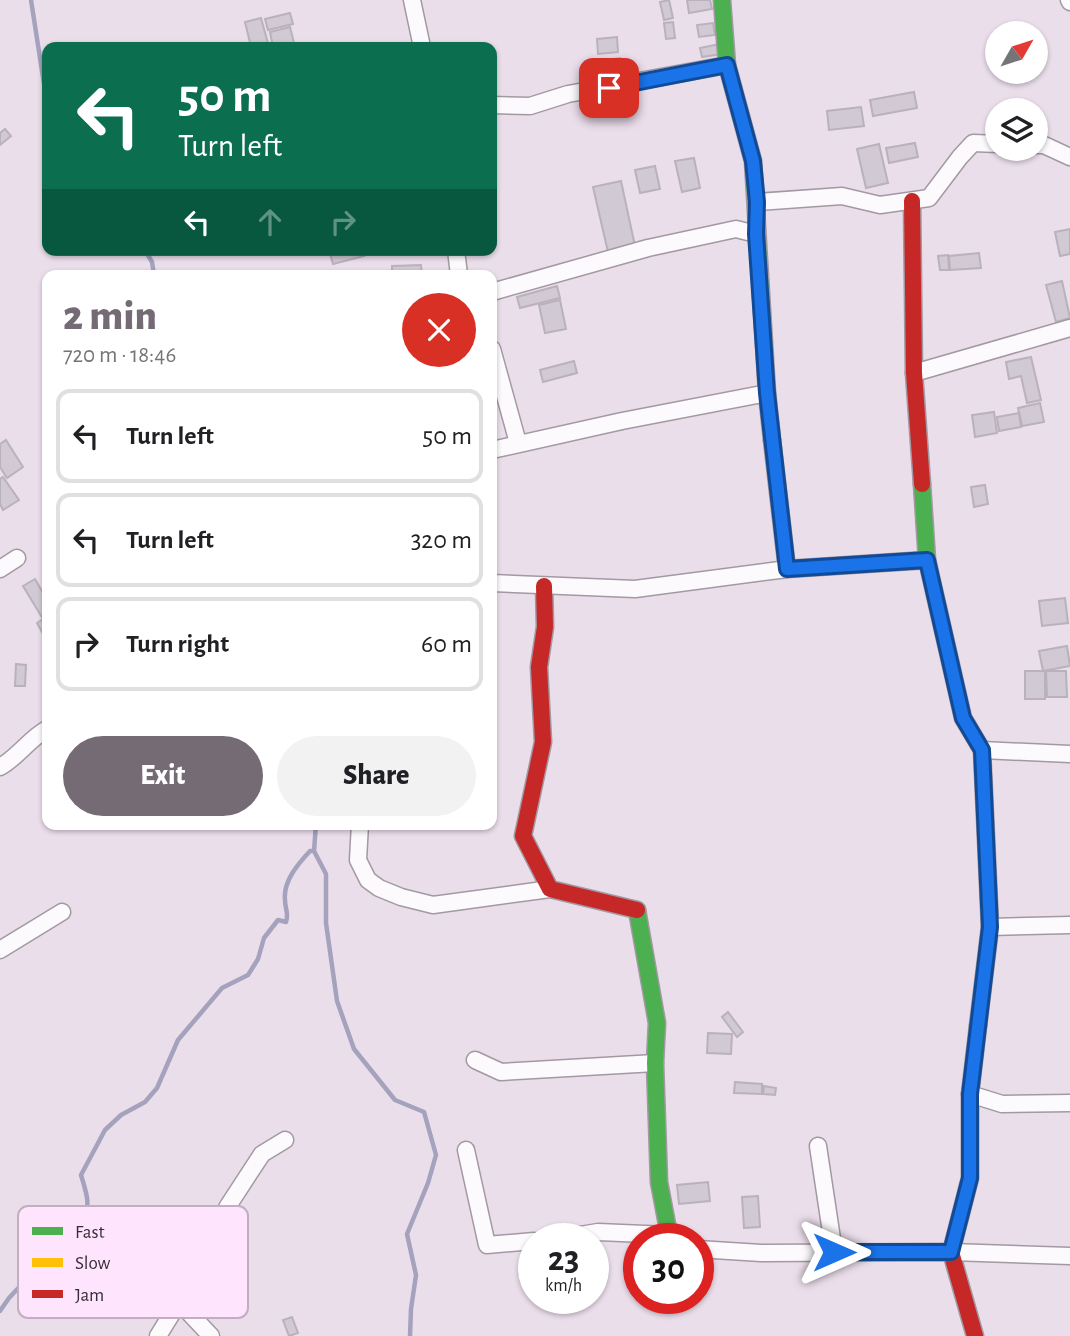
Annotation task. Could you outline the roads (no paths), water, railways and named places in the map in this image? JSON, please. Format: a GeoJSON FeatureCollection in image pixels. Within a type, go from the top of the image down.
{"type":"FeatureCollection","features":[{"type":"Feature","properties":{"kind":"street"},"geometry":{"type":"LineString","coordinates":[[412,0],[421,42]]}},
{"type":"Feature","properties":{"kind":"street"},"geometry":{"type":"LineString","coordinates":[[722,0],[727,65],[753,161],[767,393],[787,569]]}},
{"type":"Feature","properties":{"kind":"street"},"geometry":{"type":"LineString","coordinates":[[497,105],[530,106],[568,94],[727,65]]}},
{"type":"Feature","properties":{"kind":"street"},"geometry":{"type":"LineString","coordinates":[[757,202],[842,196],[880,205],[929,198],[973,143],[985,143]]}},
{"type":"Feature","properties":{"kind":"street"},"geometry":{"type":"LineString","coordinates":[[1048,147],[1070,157]]}},
{"type":"Feature","properties":{"kind":"street"},"geometry":{"type":"LineString","coordinates":[[912,201],[914,373],[927,560],[963,718],[982,750],[990,927],[970,1094],[970,1178],[951,1252],[975,1336]]}},
{"type":"Feature","properties":{"kind":"street"},"geometry":{"type":"LineString","coordinates":[[497,291],[648,248],[736,229],[756,234]]}},
{"type":"Feature","properties":{"kind":"street"},"geometry":{"type":"LineString","coordinates":[[914,373],[1070,328]]}},
{"type":"Feature","properties":{"kind":"street"},"geometry":{"type":"LineString","coordinates":[[497,367],[518,443]]}},
{"type":"Feature","properties":{"kind":"street"},"geometry":{"type":"LineString","coordinates":[[497,449],[767,393]]}},
{"type":"Feature","properties":{"kind":"street"},"geometry":{"type":"LineString","coordinates":[[0,569],[17,558]]}},
{"type":"Feature","properties":{"kind":"street"},"geometry":{"type":"LineString","coordinates":[[497,583],[635,589],[787,569],[927,560]]}},
{"type":"Feature","properties":{"kind":"street"},"geometry":{"type":"LineString","coordinates":[[544,586],[545,627],[539,667],[543,742],[523,836],[550,889]]}},
{"type":"Feature","properties":{"kind":"street"},"geometry":{"type":"LineString","coordinates":[[0,767],[11,761],[42,732]]}},
{"type":"Feature","properties":{"kind":"street"},"geometry":{"type":"LineString","coordinates":[[982,750],[1070,754]]}},
{"type":"Feature","properties":{"kind":"street"},"geometry":{"type":"LineString","coordinates":[[360,830],[358,860],[369,880],[379,888],[401,897],[433,905],[550,889],[638,910],[657,1023],[655,1063],[659,1182],[668,1223]]}},
{"type":"Feature","properties":{"kind":"street"},"geometry":{"type":"LineString","coordinates":[[0,950],[62,912]]}},
{"type":"Feature","properties":{"kind":"street"},"geometry":{"type":"LineString","coordinates":[[990,927],[1070,925]]}},
{"type":"Feature","properties":{"kind":"street"},"geometry":{"type":"LineString","coordinates":[[475,1060],[501,1072],[655,1063]]}},
{"type":"Feature","properties":{"kind":"street"},"geometry":{"type":"LineString","coordinates":[[970,1094],[1002,1104],[1070,1103]]}},
{"type":"Feature","properties":{"kind":"street"},"geometry":{"type":"LineString","coordinates":[[229,1206],[262,1154],[285,1140]]}},
{"type":"Feature","properties":{"kind":"street"},"geometry":{"type":"LineString","coordinates":[[818,1146],[834,1252]]}},
{"type":"Feature","properties":{"kind":"street"},"geometry":{"type":"LineString","coordinates":[[466,1150],[487,1245],[518,1242]]}},
{"type":"Feature","properties":{"kind":"street"},"geometry":{"type":"LineString","coordinates":[[714,1250],[761,1253],[951,1252],[1070,1256]]}},
{"type":"Feature","properties":{"kind":"street"},"geometry":{"type":"LineString","coordinates":[[159,1336],[170,1318]]}},
{"type":"Feature","properties":{"kind":"street"},"geometry":{"type":"LineString","coordinates":[[194,1318],[211,1336]]}},
{"type":"Feature","properties":{"kind":"waterway"},"geometry":{"type":"LineString","coordinates":[[31,0],[42,71]]}},
{"type":"Feature","properties":{"kind":"waterway"},"geometry":{"type":"LineString","coordinates":[[148,256],[153,270]]}},
{"type":"Feature","properties":{"kind":"waterway"},"geometry":{"type":"LineString","coordinates":[[316,830],[314,851],[326,874],[326,923],[337,1001],[354,1049],[395,1100],[424,1112],[436,1155],[428,1183],[407,1234],[416,1275],[410,1336]]}},
{"type":"Feature","properties":{"kind":"waterway"},"geometry":{"type":"LineString","coordinates":[[87,1206],[81,1175],[105,1130],[121,1115],[145,1102],[157,1088],[178,1040],[222,988],[248,975],[258,959],[264,938],[278,920],[286,922],[286,886],[296,867],[310,851],[314,851]]}},
{"type":"Feature","properties":{"kind":"waterway"},"geometry":{"type":"LineString","coordinates":[[0,1311],[18,1288]]}}]}
